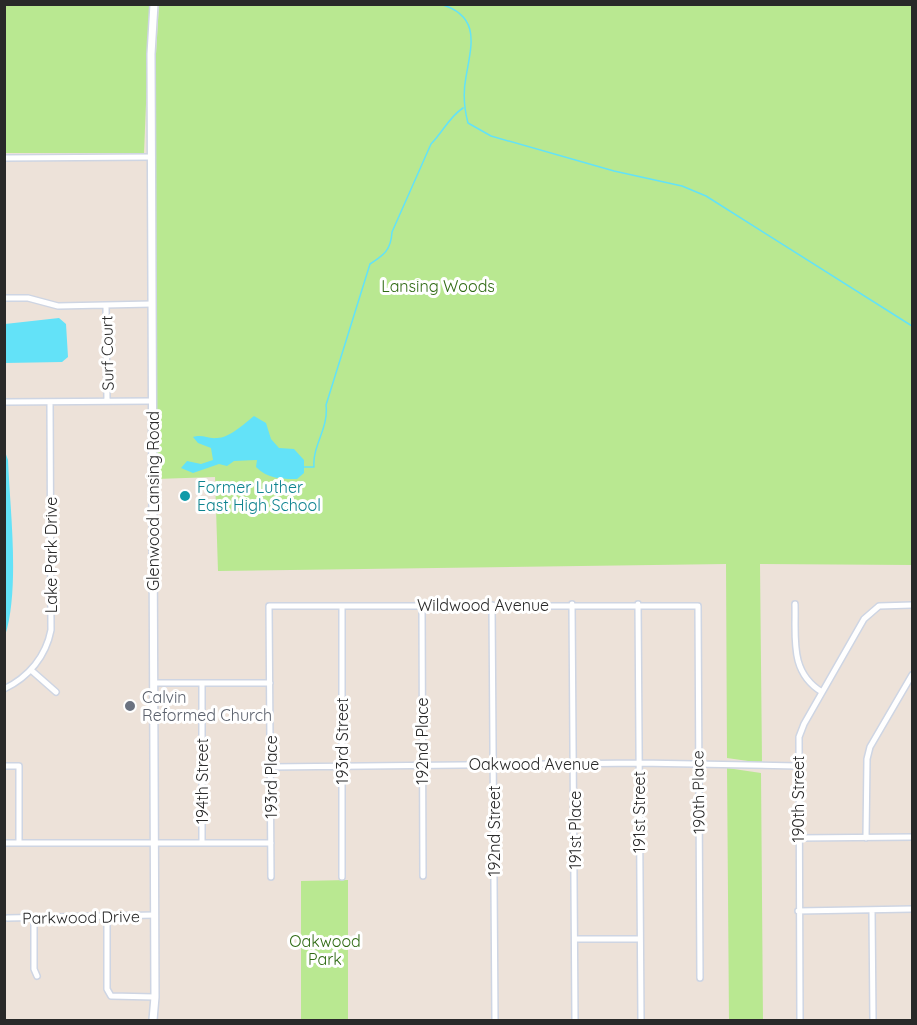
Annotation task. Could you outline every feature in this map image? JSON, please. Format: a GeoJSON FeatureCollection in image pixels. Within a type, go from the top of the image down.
{"type":"FeatureCollection","features":[{"type":"Feature","properties":{"kind":"main road","name":"Glenwood Lansing Road"},"geometry":{"type":"LineString","coordinates":[[153,1020],[155,997],[152,304],[154,4]]}},
{"type":"Feature","properties":{"kind":"main road","name":"Glenwood Lansing Road"},"geometry":{"type":"LineString","coordinates":[[155,997],[159,1020]]}},
{"type":"Feature","properties":{"kind":"street"},"geometry":{"type":"LineString","coordinates":[[4,158],[152,157]]}},
{"type":"Feature","properties":{"kind":"street"},"geometry":{"type":"LineString","coordinates":[[4,298],[28,298],[58,306],[152,304]]}},
{"type":"Feature","properties":{"kind":"street","name":"Surf Court"},"geometry":{"type":"LineString","coordinates":[[106,305],[107,400]]}},
{"type":"Feature","properties":{"kind":"street"},"geometry":{"type":"LineString","coordinates":[[4,402],[153,401]]}},
{"type":"Feature","properties":{"kind":"street","name":"Lake Park Drive"},"geometry":{"type":"LineString","coordinates":[[4,689],[31,670],[44,651],[51,625],[50,402]]}},
{"type":"Feature","properties":{"kind":"street","name":"191st Place"},"geometry":{"type":"LineString","coordinates":[[573,604],[575,1020]]}},
{"type":"Feature","properties":{"kind":"street","name":"Wildwood Avenue"},"geometry":{"type":"LineString","coordinates":[[269,606],[638,604],[698,606]]}},
{"type":"Feature","properties":{"kind":"street","name":"191st Street"},"geometry":{"type":"LineString","coordinates":[[638,604],[641,1020]]}},
{"type":"Feature","properties":{"kind":"street"},"geometry":{"type":"LineString","coordinates":[[795,604],[798,667],[807,681],[822,692]]}},
{"type":"Feature","properties":{"kind":"street","name":"192nd Street"},"geometry":{"type":"LineString","coordinates":[[492,605],[495,1020]]}},
{"type":"Feature","properties":{"kind":"street","name":"190th Street"},"geometry":{"type":"LineString","coordinates":[[800,1020],[797,766],[801,731],[864,618],[873,610],[884,605],[912,605]]}},
{"type":"Feature","properties":{"kind":"street","name":"193rd Place"},"geometry":{"type":"LineString","coordinates":[[269,606],[271,876]]}},
{"type":"Feature","properties":{"kind":"street","name":"193rd Street"},"geometry":{"type":"LineString","coordinates":[[342,606],[342,877]]}},
{"type":"Feature","properties":{"kind":"street","name":"192nd Place"},"geometry":{"type":"LineString","coordinates":[[422,606],[423,876]]}},
{"type":"Feature","properties":{"kind":"street","name":"190th Place"},"geometry":{"type":"LineString","coordinates":[[698,606],[697,764],[700,978]]}},
{"type":"Feature","properties":{"kind":"street"},"geometry":{"type":"LineString","coordinates":[[31,670],[56,692]]}},
{"type":"Feature","properties":{"kind":"street"},"geometry":{"type":"LineString","coordinates":[[866,837],[867,759],[870,747],[912,675]]}},
{"type":"Feature","properties":{"kind":"street","name":"194th Street"},"geometry":{"type":"LineString","coordinates":[[202,683],[202,843]]}},
{"type":"Feature","properties":{"kind":"street"},"geometry":{"type":"LineString","coordinates":[[154,684],[270,683]]}},
{"type":"Feature","properties":{"kind":"street","name":"Oakwood Avenue"},"geometry":{"type":"LineString","coordinates":[[270,767],[575,765],[639,762],[797,766]]}},
{"type":"Feature","properties":{"kind":"street"},"geometry":{"type":"LineString","coordinates":[[4,766],[19,766],[19,843]]}},
{"type":"Feature","properties":{"kind":"street"},"geometry":{"type":"LineString","coordinates":[[798,838],[912,837]]}},
{"type":"Feature","properties":{"kind":"street"},"geometry":{"type":"LineString","coordinates":[[4,843],[154,841],[271,843]]}},
{"type":"Feature","properties":{"kind":"street"},"geometry":{"type":"LineString","coordinates":[[798,911],[912,909]]}},
{"type":"Feature","properties":{"kind":"street"},"geometry":{"type":"LineString","coordinates":[[872,910],[873,1020]]}},
{"type":"Feature","properties":{"kind":"street","name":"Parkwood Drive"},"geometry":{"type":"LineString","coordinates":[[7,918],[155,915]]}},
{"type":"Feature","properties":{"kind":"street"},"geometry":{"type":"LineString","coordinates":[[107,916],[107,989],[111,996],[115,998],[155,997]]}},
{"type":"Feature","properties":{"kind":"street"},"geometry":{"type":"LineString","coordinates":[[34,917],[34,969],[37,976]]}},
{"type":"Feature","properties":{"kind":"street"},"geometry":{"type":"LineString","coordinates":[[575,939],[640,939]]}},
{"type":"Feature","properties":{"kind":"green space"},"geometry":{"type":"Polygon","coordinates":[[[4,5],[150,5],[144,153],[5,153],[4,5]]]}},
{"type":"Feature","properties":{"kind":"green space","name":"Lansing Woods"},"geometry":{"type":"Polygon","coordinates":[[[159,5],[912,5],[912,565],[760,564],[762,763],[727,758],[726,564],[218,571],[215,477],[156,479],[155,70],[159,5]]]}},
{"type":"Feature","properties":{"kind":"green space"},"geometry":{"type":"Polygon","coordinates":[[[727,768],[761,773],[763,1020],[729,1020],[727,768]]]}},
{"type":"Feature","properties":{"kind":"green space","name":"Oakwood Park"},"geometry":{"type":"Polygon","coordinates":[[[348,880],[348,1020],[301,1020],[301,881],[348,880]]]}},
{"type":"Feature","properties":{"kind":"water"},"geometry":{"type":"Polygon","coordinates":[[[59,318],[66,324],[68,357],[62,362],[5,363],[5,324],[59,318]]]}},
{"type":"Feature","properties":{"kind":"water"},"geometry":{"type":"Polygon","coordinates":[[[254,416],[266,423],[271,439],[279,448],[294,449],[304,460],[304,473],[297,479],[265,474],[256,467],[257,460],[234,461],[227,466],[219,464],[193,473],[181,468],[187,461],[201,464],[213,460],[211,448],[198,443],[193,437],[226,436],[254,416]]]}},
{"type":"Feature","properties":{"kind":"water"},"geometry":{"type":"Polygon","coordinates":[[[4,449],[8,460],[13,573],[10,617],[5,636],[4,449]]]}},
{"type":"Feature","properties":{"kind":"waterway"},"geometry":{"type":"LineString","coordinates":[[440,4],[453,9],[462,16],[471,33],[464,94],[468,123],[491,136],[614,171],[682,186],[706,196],[912,326]]}},
{"type":"Feature","properties":{"kind":"waterway"},"geometry":{"type":"LineString","coordinates":[[304,467],[314,467],[315,452],[325,421],[326,405],[370,264],[383,255],[388,248],[392,232],[431,144],[463,108]]}},
{"type":"Feature","properties":{"kind":"place","name":"Former Luther East High School"},"geometry":{"type":"Point","coordinates":[185,496]}},
{"type":"Feature","properties":{"kind":"place","name":"Calvin Reformed Church"},"geometry":{"type":"Point","coordinates":[130,706]}}]}
